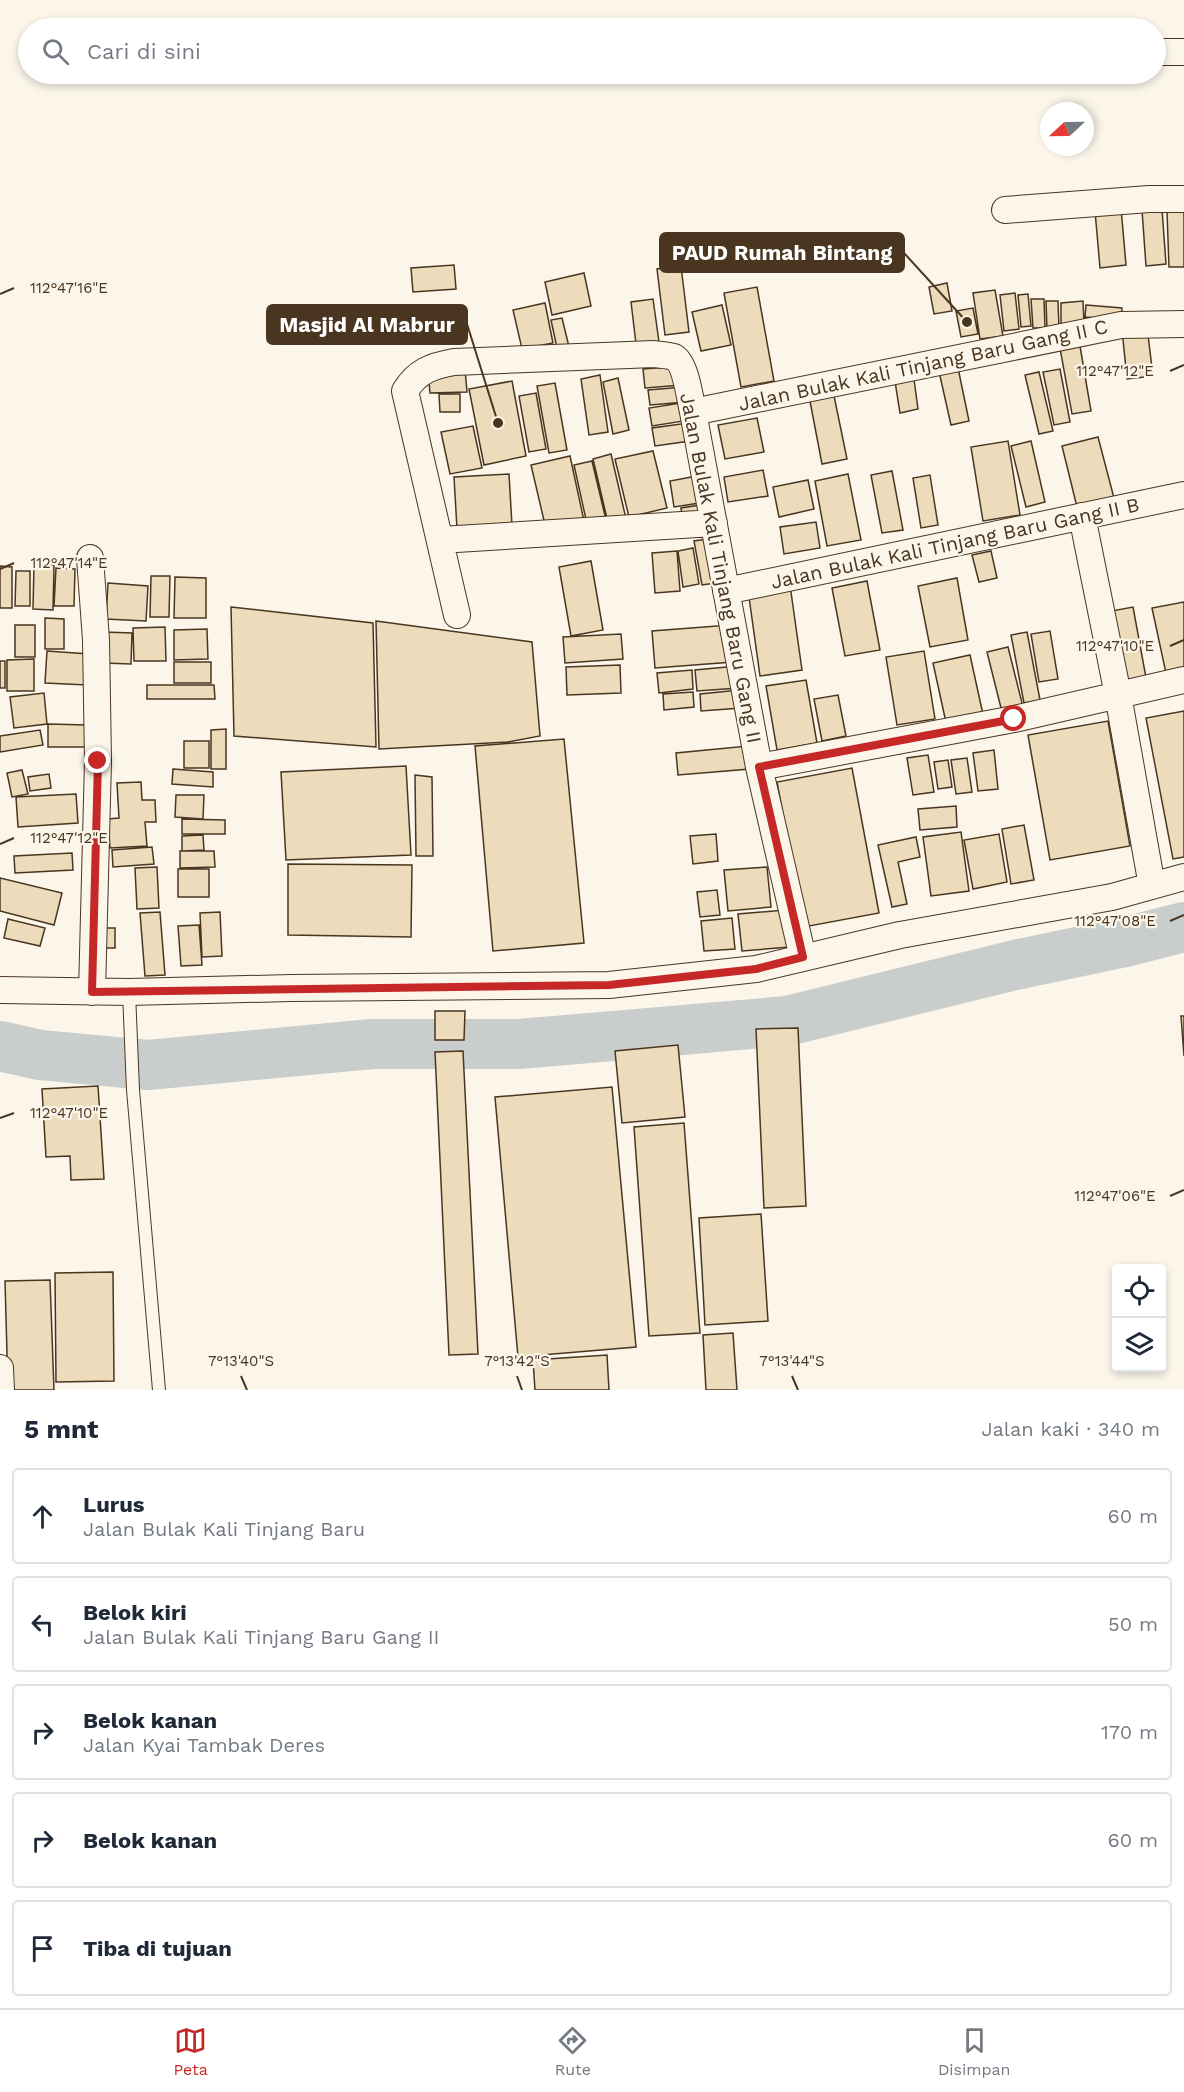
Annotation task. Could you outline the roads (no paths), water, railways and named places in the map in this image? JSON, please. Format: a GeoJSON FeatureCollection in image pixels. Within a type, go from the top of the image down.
{"type":"FeatureCollection","features":[{"type":"Feature","properties":{"kind":"street"},"geometry":{"type":"LineString","coordinates":[[1166,52],[1184,52]]}},
{"type":"Feature","properties":{"kind":"street"},"geometry":{"type":"LineString","coordinates":[[1005,210],[1149,199],[1184,199]]}},
{"type":"Feature","properties":{"kind":"street","name":"Jalan Bulak Kali Tinjang Baru Gang II C"},"geometry":{"type":"LineString","coordinates":[[693,412],[1120,325],[1184,324]]}},
{"type":"Feature","properties":{"kind":"street","name":"Jalan Bulak Kali Tinjang Baru Gang II"},"geometry":{"type":"LineString","coordinates":[[440,540],[405,391],[411,380],[420,372],[454,362],[654,354],[673,357],[679,362],[683,369],[693,412],[759,767],[803,957]]}},
{"type":"Feature","properties":{"kind":"street","name":"Jalan Bulak Kali Tinjang Baru Gang II B"},"geometry":{"type":"LineString","coordinates":[[726,591],[1184,495]]}},
{"type":"Feature","properties":{"kind":"street"},"geometry":{"type":"LineString","coordinates":[[1082,516],[1118,695],[1152,886]]}},
{"type":"Feature","properties":{"kind":"street"},"geometry":{"type":"LineString","coordinates":[[457,615],[440,540],[714,523]]}},
{"type":"Feature","properties":{"kind":"street"},"geometry":{"type":"LineString","coordinates":[[90,558],[96,640],[98,761],[92,992]]}},
{"type":"Feature","properties":{"kind":"street"},"geometry":{"type":"LineString","coordinates":[[759,767],[1014,719],[1184,680]]}},
{"type":"Feature","properties":{"kind":"street"},"geometry":{"type":"LineString","coordinates":[[0,990],[129,992],[609,985],[756,969],[900,934],[1112,897],[1184,877]]}},
{"type":"Feature","properties":{"kind":"street"},"geometry":{"type":"LineString","coordinates":[[0,1368],[1,1390]]}},
{"type":"Feature","properties":{"kind":"lane"},"geometry":{"type":"LineString","coordinates":[[129,992],[132,1075],[159,1390]]}},
{"type":"Feature","properties":{"kind":"waterway"},"geometry":{"type":"LineString","coordinates":[[0,1046],[40,1055],[148,1065],[372,1044],[519,1044],[787,1021],[1015,965],[1184,927]]}},
{"type":"Feature","properties":{"kind":"place","name":"PAUD Rumah Bintang"},"geometry":{"type":"Point","coordinates":[967,322]}},
{"type":"Feature","properties":{"kind":"place","name":"Masjid Al Mabrur"},"geometry":{"type":"Point","coordinates":[498,423]}}]}
